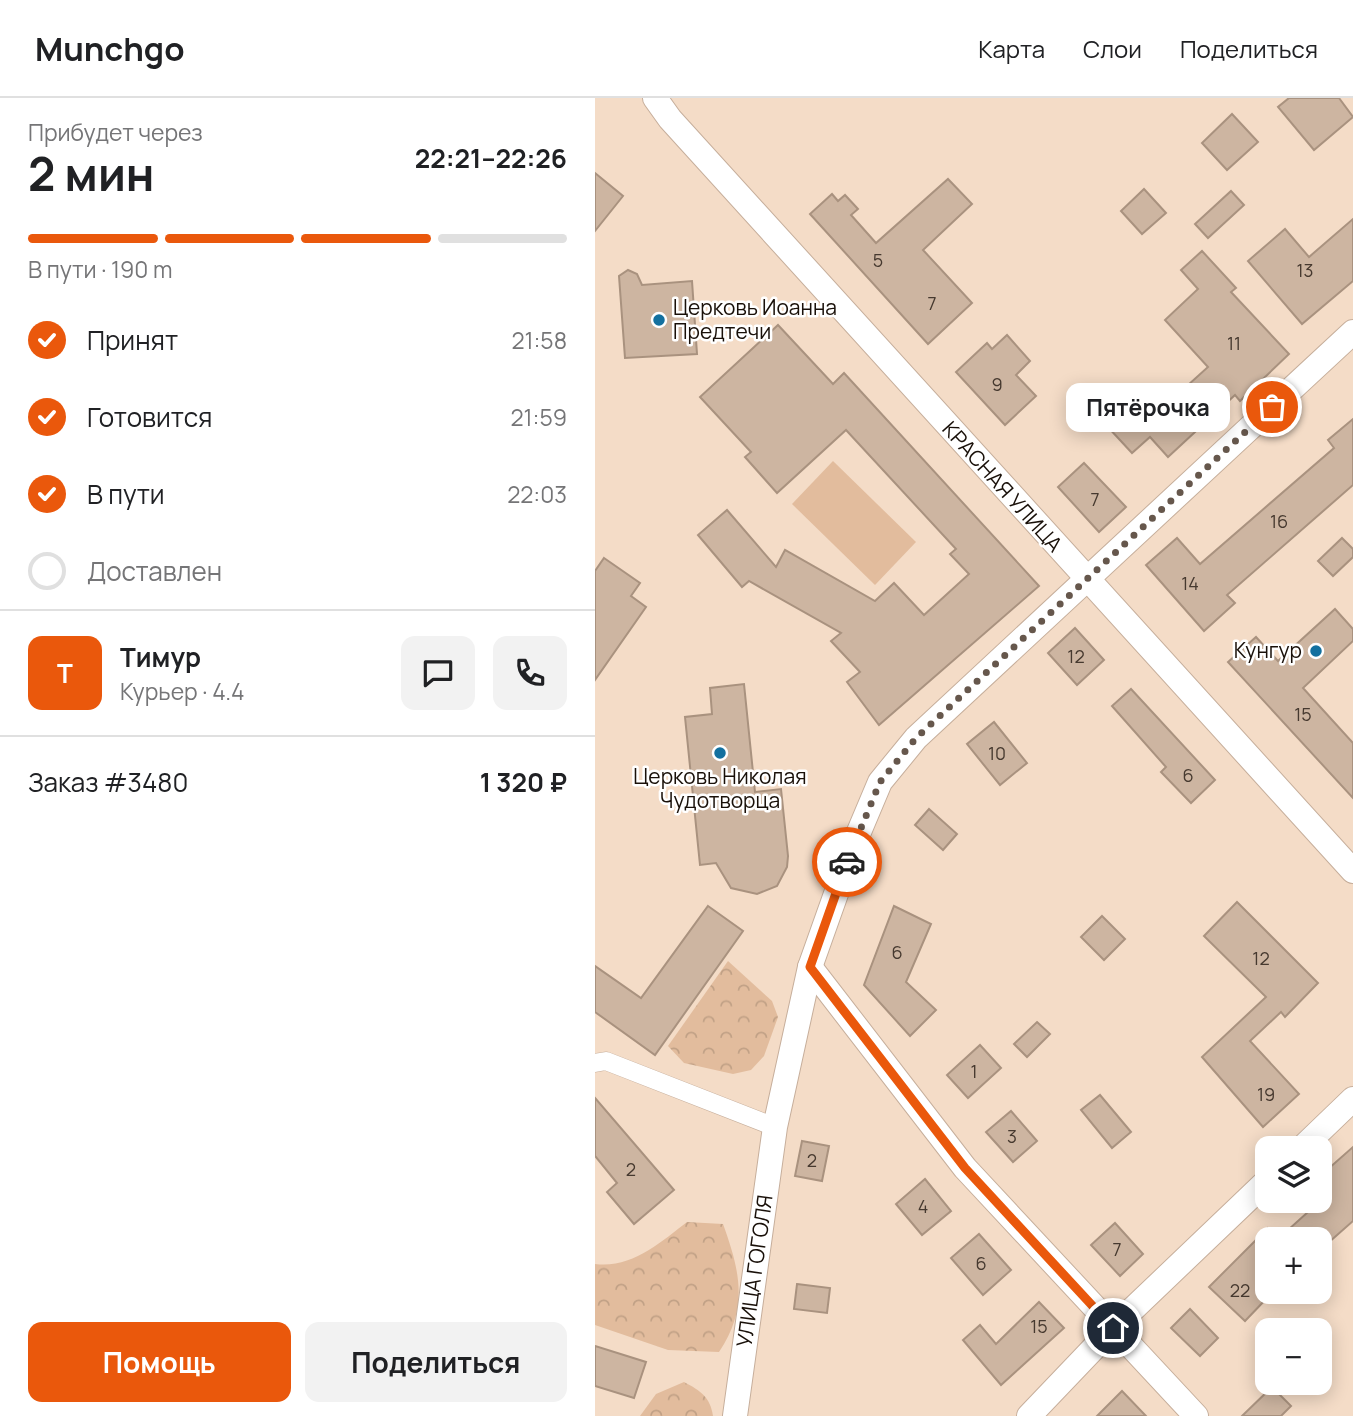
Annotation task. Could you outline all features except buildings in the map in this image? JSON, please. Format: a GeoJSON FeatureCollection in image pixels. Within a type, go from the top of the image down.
{"type":"FeatureCollection","features":[{"type":"Feature","properties":{"kind":"street","name":"КРАСНАЯ УЛИЦА"},"geometry":{"type":"LineString","coordinates":[[655,98],[670,119],[1353,872]]}},
{"type":"Feature","properties":{"kind":"street","name":"УЛИЦА ГОГОЛЯ"},"geometry":{"type":"LineString","coordinates":[[735,1416],[775,1127],[810,967],[853,846],[880,782],[916,738],[1353,332]]}},
{"type":"Feature","properties":{"kind":"street"},"geometry":{"type":"LineString","coordinates":[[810,967],[965,1168],[1196,1416]]}},
{"type":"Feature","properties":{"kind":"street"},"geometry":{"type":"LineString","coordinates":[[595,1063],[606,1061],[775,1127]]}},
{"type":"Feature","properties":{"kind":"street"},"geometry":{"type":"LineString","coordinates":[[1314,1136],[1353,1099]]}},
{"type":"Feature","properties":{"kind":"street"},"geometry":{"type":"LineString","coordinates":[[1029,1416],[1113,1328],[1255,1192]]}},
{"type":"Feature","properties":{"kind":"green space"},"geometry":{"type":"Polygon","coordinates":[[[833,461],[916,542],[875,585],[792,504],[833,461]]]}},
{"type":"Feature","properties":{"kind":"green space"},"geometry":{"type":"Polygon","coordinates":[[[728,961],[772,1001],[778,1017],[764,1056],[751,1070],[733,1074],[684,1063],[668,1046],[728,961]]]}},
{"type":"Feature","properties":{"kind":"green space"},"geometry":{"type":"Polygon","coordinates":[[[687,1222],[723,1224],[734,1258],[739,1289],[738,1305],[735,1320],[719,1352],[668,1350],[595,1325],[595,1264],[633,1258],[687,1222]]]}},
{"type":"Feature","properties":{"kind":"green space"},"geometry":{"type":"Polygon","coordinates":[[[684,1382],[704,1395],[713,1416],[640,1416],[656,1394],[684,1382]]]}},
{"type":"Feature","properties":{"kind":"way so far"},"geometry":{"type":"LineString","coordinates":[[847,862],[880,782],[916,738],[1272,407]]}},
{"type":"Feature","properties":{"kind":"place","name":"Церковь Иоанна Предтечи"},"geometry":{"type":"Point","coordinates":[659,320]}},
{"type":"Feature","properties":{"kind":"place","name":"Пятёрочка"},"geometry":{"type":"Point","coordinates":[1272,407]}},
{"type":"Feature","properties":{"kind":"place","name":"Кунгур"},"geometry":{"type":"Point","coordinates":[1316,651]}},
{"type":"Feature","properties":{"kind":"place","name":"Церковь Николая Чудотворца"},"geometry":{"type":"Point","coordinates":[720,753]}},
{"type":"Feature","properties":{"kind":"route"},"geometry":{"type":"LineString","coordinates":[[847,862],[810,967],[965,1168],[1113,1328]]}}]}
